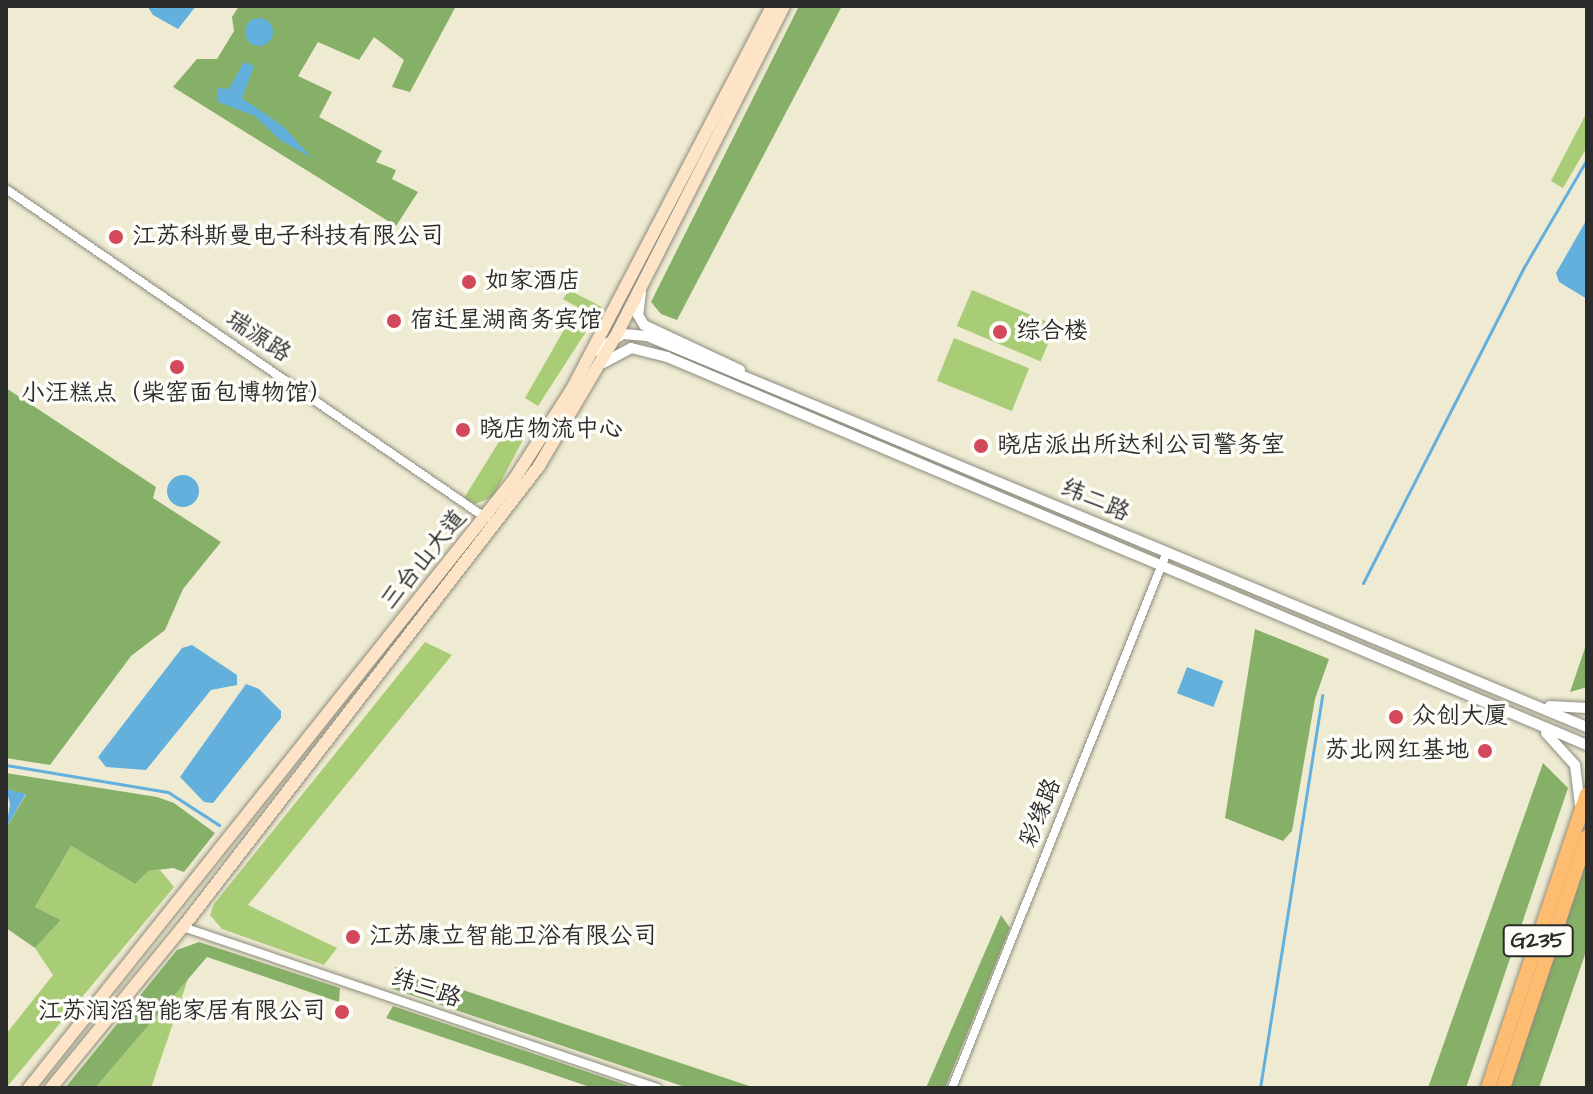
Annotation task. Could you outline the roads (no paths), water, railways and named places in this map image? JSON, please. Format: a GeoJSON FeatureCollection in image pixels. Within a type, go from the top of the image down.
{"type":"FeatureCollection","features":[{"type":"Feature","properties":{"kind":"highway","name":"G235"},"geometry":{"type":"LineString","coordinates":[[1488,1088],[1587,794]]}},
{"type":"Feature","properties":{"kind":"highway","name":"G235"},"geometry":{"type":"LineString","coordinates":[[1503,1088],[1587,837]]}},
{"type":"Feature","properties":{"kind":"main road","name":"三台山大道"},"geometry":{"type":"LineString","coordinates":[[29,1088],[486,518],[590,355],[772,6]]}},
{"type":"Feature","properties":{"kind":"main road","name":"三台山大道"},"geometry":{"type":"LineString","coordinates":[[51,1088],[183,927],[497,525],[615,338],[784,6]]}},
{"type":"Feature","properties":{"kind":"street","name":"瑞源路"},"geometry":{"type":"LineString","coordinates":[[6,189],[486,518]]}},
{"type":"Feature","properties":{"kind":"street"},"geometry":{"type":"LineString","coordinates":[[642,287],[638,315],[644,325],[728,362],[758,382]]}},
{"type":"Feature","properties":{"kind":"street","name":"纬二路"},"geometry":{"type":"LineString","coordinates":[[615,338],[630,332],[647,336],[1587,727]]}},
{"type":"Feature","properties":{"kind":"street"},"geometry":{"type":"LineString","coordinates":[[590,355],[615,338]]}},
{"type":"Feature","properties":{"kind":"street","name":"纬二路"},"geometry":{"type":"LineString","coordinates":[[597,370],[618,352],[648,350],[1587,745]]}},
{"type":"Feature","properties":{"kind":"street","name":"彩缘路"},"geometry":{"type":"LineString","coordinates":[[952,1088],[1167,552]]}},
{"type":"Feature","properties":{"kind":"street"},"geometry":{"type":"LineString","coordinates":[[1512,696],[1565,710],[1587,708]]}},
{"type":"Feature","properties":{"kind":"street"},"geometry":{"type":"LineString","coordinates":[[1487,703],[1561,745],[1575,765],[1581,812]]}},
{"type":"Feature","properties":{"kind":"street","name":"纬三路"},"geometry":{"type":"LineString","coordinates":[[183,927],[657,1088]]}},
{"type":"Feature","properties":{"kind":"water"},"geometry":{"type":"Polygon","coordinates":[[[147,6],[196,6],[178,29],[153,15],[147,6]]]}},
{"type":"Feature","properties":{"kind":"water"},"geometry":{"type":"Polygon","coordinates":[[[259,18],[269,22],[273,32],[269,42],[259,46],[249,42],[245,32],[249,22],[259,18]]]}},
{"type":"Feature","properties":{"kind":"water"},"geometry":{"type":"Polygon","coordinates":[[[244,62],[254,66],[242,98],[284,127],[312,158],[280,140],[255,116],[218,102],[217,88],[229,89],[244,62]]]}},
{"type":"Feature","properties":{"kind":"water"},"geometry":{"type":"Polygon","coordinates":[[[1587,219],[1587,299],[1559,282],[1556,273],[1587,219]]]}},
{"type":"Feature","properties":{"kind":"water"},"geometry":{"type":"Polygon","coordinates":[[[183,475],[194,480],[199,491],[194,502],[183,507],[172,502],[167,491],[172,480],[183,475]]]}},
{"type":"Feature","properties":{"kind":"water"},"geometry":{"type":"Polygon","coordinates":[[[192,645],[237,675],[237,685],[211,690],[146,770],[106,767],[98,757],[182,648],[192,645]]]}},
{"type":"Feature","properties":{"kind":"water"},"geometry":{"type":"Polygon","coordinates":[[[1187,667],[1223,681],[1213,707],[1177,693],[1187,667]]]}},
{"type":"Feature","properties":{"kind":"water"},"geometry":{"type":"Polygon","coordinates":[[[246,684],[259,689],[281,711],[281,718],[213,803],[204,802],[180,777],[246,684]]]}},
{"type":"Feature","properties":{"kind":"water"},"geometry":{"type":"Polygon","coordinates":[[[6,789],[26,794],[6,828],[10,804],[6,789]]]}},
{"type":"Feature","properties":{"kind":"waterway"},"geometry":{"type":"LineString","coordinates":[[264,6],[272,6]]}},
{"type":"Feature","properties":{"kind":"waterway"},"geometry":{"type":"LineString","coordinates":[[1363,583],[1524,267],[1587,159]]}},
{"type":"Feature","properties":{"kind":"waterway"},"geometry":{"type":"LineString","coordinates":[[1260,1088],[1322,695]]}},
{"type":"Feature","properties":{"kind":"waterway"},"geometry":{"type":"LineString","coordinates":[[6,765],[168,792],[219,825]]}},
{"type":"Feature","properties":{"kind":"place","name":"江苏科斯曼电子科技有限公司"},"geometry":{"type":"Point","coordinates":[116,237]}},
{"type":"Feature","properties":{"kind":"place","name":"如家酒店"},"geometry":{"type":"Point","coordinates":[469,282]}},
{"type":"Feature","properties":{"kind":"place","name":"宿迁星湖商务宾馆"},"geometry":{"type":"Point","coordinates":[394,321]}},
{"type":"Feature","properties":{"kind":"place","name":"综合楼"},"geometry":{"type":"Point","coordinates":[1000,332]}},
{"type":"Feature","properties":{"kind":"place","name":"小汪糕点（柴窑面包博物馆）"},"geometry":{"type":"Point","coordinates":[177,367]}},
{"type":"Feature","properties":{"kind":"place","name":"晓店物流中心"},"geometry":{"type":"Point","coordinates":[463,430]}},
{"type":"Feature","properties":{"kind":"place","name":"晓店派出所达利公司警务室"},"geometry":{"type":"Point","coordinates":[981,446]}},
{"type":"Feature","properties":{"kind":"place","name":"众创大厦"},"geometry":{"type":"Point","coordinates":[1396,717]}},
{"type":"Feature","properties":{"kind":"place","name":"苏北网红基地"},"geometry":{"type":"Point","coordinates":[1485,751]}},
{"type":"Feature","properties":{"kind":"place","name":"江苏康立智能卫浴有限公司"},"geometry":{"type":"Point","coordinates":[353,937]}},
{"type":"Feature","properties":{"kind":"place","name":"江苏润滔智能家居有限公司"},"geometry":{"type":"Point","coordinates":[342,1012]}}]}
